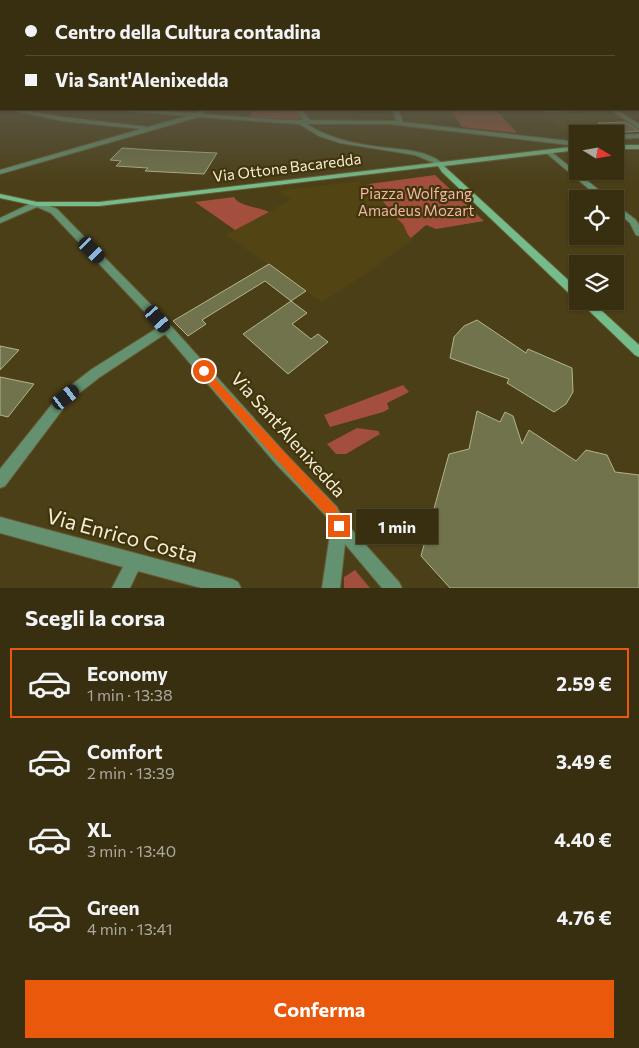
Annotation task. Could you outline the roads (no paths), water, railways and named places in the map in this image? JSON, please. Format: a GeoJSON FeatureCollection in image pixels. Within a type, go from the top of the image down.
{"type":"FeatureCollection","features":[{"type":"Feature","properties":{"kind":"street"},"geometry":{"type":"LineString","coordinates":[[147,128],[152,129]]}},
{"type":"Feature","properties":{"kind":"street"},"geometry":{"type":"LineString","coordinates":[[310,128],[326,138],[348,144],[424,154],[440,165],[569,287]]}},
{"type":"Feature","properties":{"kind":"street"},"geometry":{"type":"LineString","coordinates":[[449,128],[569,142]]}},
{"type":"Feature","properties":{"kind":"street"},"geometry":{"type":"LineString","coordinates":[[0,172],[152,129]]}},
{"type":"Feature","properties":{"kind":"street"},"geometry":{"type":"LineString","coordinates":[[624,137],[639,136]]}},
{"type":"Feature","properties":{"kind":"street"},"geometry":{"type":"LineString","coordinates":[[562,141],[569,141]]}},
{"type":"Feature","properties":{"kind":"street"},"geometry":{"type":"LineString","coordinates":[[624,146],[639,147]]}},
{"type":"Feature","properties":{"kind":"street","name":"Via Ottone Bacaredda"},"geometry":{"type":"LineString","coordinates":[[0,196],[37,204],[99,204],[569,149]]}},
{"type":"Feature","properties":{"kind":"street"},"geometry":{"type":"LineString","coordinates":[[547,152],[595,190]]}},
{"type":"Feature","properties":{"kind":"street"},"geometry":{"type":"LineString","coordinates":[[0,221],[37,204]]}},
{"type":"Feature","properties":{"kind":"street","name":"Via Sant'Alenixedda"},"geometry":{"type":"LineString","coordinates":[[37,204],[54,211],[166,328],[265,440],[332,512],[339,526],[393,588]]}},
{"type":"Feature","properties":{"kind":"street"},"geometry":{"type":"LineString","coordinates":[[624,213],[639,218]]}},
{"type":"Feature","properties":{"kind":"street"},"geometry":{"type":"LineString","coordinates":[[624,213],[638,231]]}},
{"type":"Feature","properties":{"kind":"street"},"geometry":{"type":"LineString","coordinates":[[594,310],[639,352]]}},
{"type":"Feature","properties":{"kind":"street"},"geometry":{"type":"LineString","coordinates":[[0,481],[66,397],[96,373],[166,328]]}},
{"type":"Feature","properties":{"kind":"street","name":"Via Enrico Costa"},"geometry":{"type":"LineString","coordinates":[[0,525],[232,588]]}},
{"type":"Feature","properties":{"kind":"street","name":"Via Sant'Alenixedda"},"geometry":{"type":"LineString","coordinates":[[331,588],[339,526]]}},
{"type":"Feature","properties":{"kind":"street"},"geometry":{"type":"LineString","coordinates":[[122,588],[134,562]]}},
{"type":"Feature","properties":{"kind":"park label","name":"Piazza Wolfgang Amadeus Mozart"},"geometry":{"type":"Point","coordinates":[416,202]}}]}
